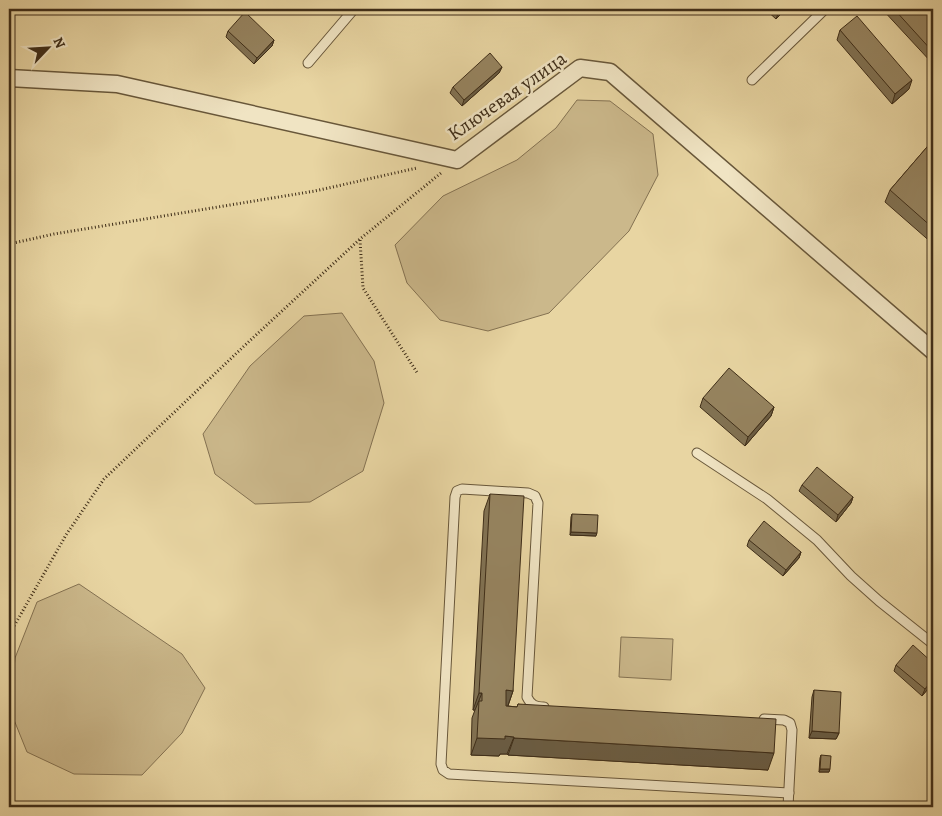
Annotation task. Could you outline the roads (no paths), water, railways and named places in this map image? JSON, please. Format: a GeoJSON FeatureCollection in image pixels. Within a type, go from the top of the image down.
{"type":"FeatureCollection","features":[{"type":"Feature","properties":{"kind":"street","name":"Ключевая улица"},"geometry":{"type":"LineString","coordinates":[[9,78],[117,84],[457,160],[580,68],[610,72],[933,351]]}},
{"type":"Feature","properties":{"kind":"lane"},"geometry":{"type":"LineString","coordinates":[[308,63],[354,9]]}},
{"type":"Feature","properties":{"kind":"lane"},"geometry":{"type":"LineString","coordinates":[[752,80],[825,9]]}},
{"type":"Feature","properties":{"kind":"lane"},"geometry":{"type":"LineString","coordinates":[[698,453],[767,499],[817,540],[851,576],[879,601],[933,644]]}},
{"type":"Feature","properties":{"kind":"lane"},"geometry":{"type":"LineString","coordinates":[[556,708],[536,707],[530,704],[527,697],[538,504],[535,496],[528,493],[462,489],[457,491],[455,497],[441,764],[443,770],[449,774],[789,793]]}},
{"type":"Feature","properties":{"kind":"lane"},"geometry":{"type":"LineString","coordinates":[[754,719],[784,720],[790,723],[792,730],[788,807]]}}]}
